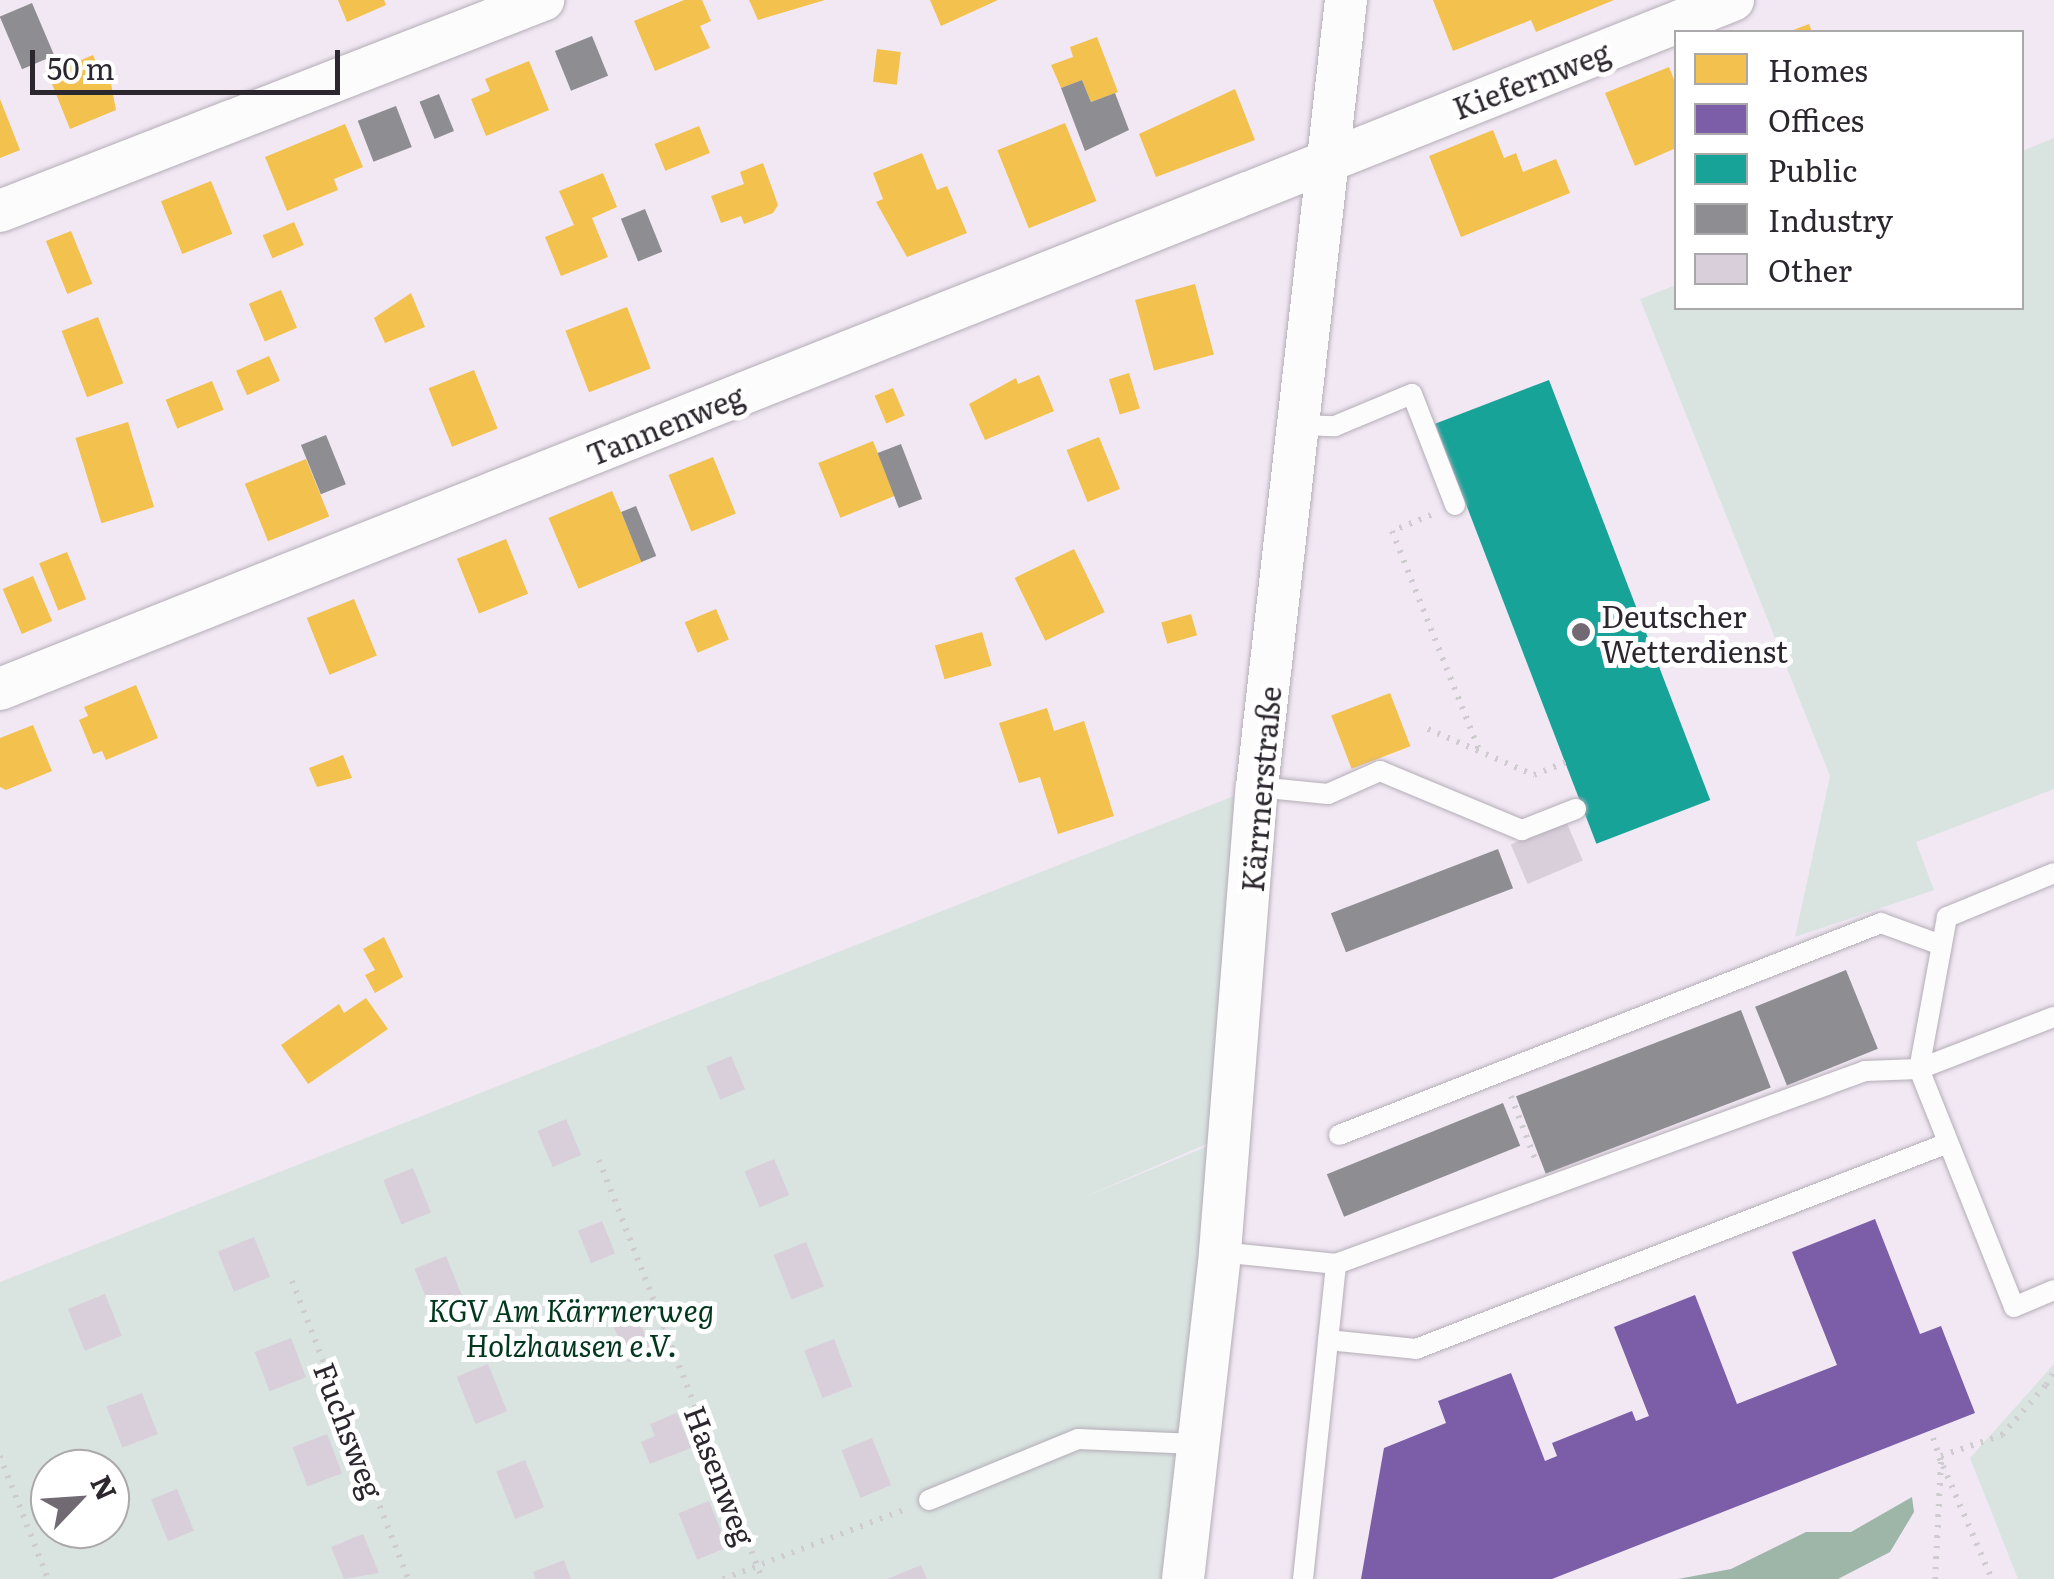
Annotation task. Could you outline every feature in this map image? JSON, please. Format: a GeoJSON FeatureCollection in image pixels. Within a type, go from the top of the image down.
{"type":"FeatureCollection","features":[{"type":"Feature","properties":{"kind":"street"},"geometry":{"type":"LineString","coordinates":[[0,212],[543,0]]}},
{"type":"Feature","properties":{"kind":"street","name":"Kärrnerstraße"},"geometry":{"type":"LineString","coordinates":[[1183,1579],[1220,1252],[1258,787],[1346,0]]}},
{"type":"Feature","properties":{"kind":"street","name":"Kiefernweg"},"geometry":{"type":"LineString","coordinates":[[1330,158],[1733,0]]}},
{"type":"Feature","properties":{"kind":"street","name":"Tannenweg"},"geometry":{"type":"LineString","coordinates":[[0,690],[1330,158]]}},
{"type":"Feature","properties":{"kind":"lane"},"geometry":{"type":"LineString","coordinates":[[1299,425],[1334,426],[1412,394],[1455,505]]}},
{"type":"Feature","properties":{"kind":"lane"},"geometry":{"type":"LineString","coordinates":[[1258,787],[1328,794],[1380,772],[1522,830],[1576,809]]}},
{"type":"Feature","properties":{"kind":"lane"},"geometry":{"type":"LineString","coordinates":[[2054,873],[1946,916],[1918,1069],[2014,1306],[2054,1290]]}},
{"type":"Feature","properties":{"kind":"lane"},"geometry":{"type":"LineString","coordinates":[[1339,1135],[1881,923],[1942,945]]}},
{"type":"Feature","properties":{"kind":"lane"},"geometry":{"type":"LineString","coordinates":[[1220,1252],[1336,1264],[1865,1071],[1918,1069],[2054,1017]]}},
{"type":"Feature","properties":{"kind":"lane"},"geometry":{"type":"LineString","coordinates":[[1328,1340],[1416,1349],[1948,1143]]}},
{"type":"Feature","properties":{"kind":"lane"},"geometry":{"type":"LineString","coordinates":[[1302,1579],[1336,1264]]}},
{"type":"Feature","properties":{"kind":"lane"},"geometry":{"type":"LineString","coordinates":[[929,1500],[1078,1439],[1196,1444]]}},
{"type":"Feature","properties":{"kind":"path"},"geometry":{"type":"LineString","coordinates":[[1455,505],[1392,531],[1480,752]]}},
{"type":"Feature","properties":{"kind":"path"},"geometry":{"type":"LineString","coordinates":[[1428,729],[1534,775],[1566,762]]}},
{"type":"Feature","properties":{"kind":"path"},"geometry":{"type":"LineString","coordinates":[[1502,1072],[1546,1187]]}},
{"type":"Feature","properties":{"kind":"path","name":"Hasenweg"},"geometry":{"type":"LineString","coordinates":[[598,1160],[762,1579]]}},
{"type":"Feature","properties":{"kind":"path","name":"Fuchsweg"},"geometry":{"type":"LineString","coordinates":[[292,1281],[408,1579]]}},
{"type":"Feature","properties":{"kind":"path"},"geometry":{"type":"LineString","coordinates":[[1941,1459],[2002,1435],[2054,1372]]}},
{"type":"Feature","properties":{"kind":"path"},"geometry":{"type":"LineString","coordinates":[[2046,1384],[2054,1390]]}},
{"type":"Feature","properties":{"kind":"path"},"geometry":{"type":"LineString","coordinates":[[1934,1438],[1992,1579]]}},
{"type":"Feature","properties":{"kind":"path"},"geometry":{"type":"LineString","coordinates":[[0,1456],[48,1579]]}},
{"type":"Feature","properties":{"kind":"path"},"geometry":{"type":"LineString","coordinates":[[1935,1579],[1941,1459]]}},
{"type":"Feature","properties":{"kind":"path"},"geometry":{"type":"LineString","coordinates":[[723,1579],[929,1500]]}},
{"type":"Feature","properties":{"kind":"green space"},"geometry":{"type":"Polygon","coordinates":[[[2054,138],[2054,789],[1916,842],[1934,890],[1795,937],[1830,776],[1640,299],[1674,286],[1674,310],[2024,310],[2024,150],[2054,138]]]}},
{"type":"Feature","properties":{"kind":"green space","name":"KGV Am Kärrnerweg Holzhausen e.V."},"geometry":{"type":"Polygon","coordinates":[[[1234,796],[1211,1142],[1075,1201],[1218,1142],[1166,1579],[0,1579],[0,1282],[1234,796]]]}},
{"type":"Feature","properties":{"kind":"green space"},"geometry":{"type":"Polygon","coordinates":[[[2054,1364],[2054,1579],[2018,1579],[1970,1458],[2054,1364]]]}},
{"type":"Feature","properties":{"kind":"shaded area"},"geometry":{"type":"Polygon","coordinates":[[[1912,1497],[1914,1512],[1890,1552],[1838,1579],[1678,1579],[1731,1569],[1806,1532],[1851,1532],[1912,1497]]]}},
{"type":"Feature","properties":{"kind":"building: Homes"},"geometry":{"type":"Polygon","coordinates":[[[338,0],[384,0],[386,5],[347,22],[338,0]]]}},
{"type":"Feature","properties":{"kind":"building: Homes"},"geometry":{"type":"Polygon","coordinates":[[[684,0],[702,0],[711,21],[700,26],[710,48],[655,71],[634,21],[684,0]]]}},
{"type":"Feature","properties":{"kind":"building: Homes"},"geometry":{"type":"Polygon","coordinates":[[[749,0],[825,0],[758,20],[749,0]]]}},
{"type":"Feature","properties":{"kind":"building: Homes"},"geometry":{"type":"Polygon","coordinates":[[[930,0],[998,0],[941,26],[930,0]]]}},
{"type":"Feature","properties":{"kind":"building: Homes"},"geometry":{"type":"Polygon","coordinates":[[[1433,0],[1614,0],[1536,32],[1531,20],[1453,51],[1433,0]]]}},
{"type":"Feature","properties":{"kind":"building: Homes"},"geometry":{"type":"Polygon","coordinates":[[[1097,37],[1118,92],[1091,102],[1082,80],[1061,88],[1051,65],[1073,57],[1070,47],[1097,37]]]}},
{"type":"Feature","properties":{"kind":"building: Homes"},"geometry":{"type":"Polygon","coordinates":[[[877,49],[901,52],[897,85],[873,82],[877,49]]]}},
{"type":"Feature","properties":{"kind":"building: Homes"},"geometry":{"type":"Polygon","coordinates":[[[93,55],[100,71],[108,68],[116,110],[70,129],[48,74],[93,55]]]}},
{"type":"Feature","properties":{"kind":"building: Homes"},"geometry":{"type":"Polygon","coordinates":[[[529,61],[549,110],[486,136],[471,99],[490,91],[485,79],[529,61]]]}},
{"type":"Feature","properties":{"kind":"building: Homes"},"geometry":{"type":"Polygon","coordinates":[[[1669,67],[1674,80],[1674,149],[1635,166],[1605,93],[1669,67]]]}},
{"type":"Feature","properties":{"kind":"building: Homes"},"geometry":{"type":"Polygon","coordinates":[[[1235,89],[1255,140],[1156,177],[1139,134],[1235,89]]]}},
{"type":"Feature","properties":{"kind":"building: Homes"},"geometry":{"type":"Polygon","coordinates":[[[0,99],[20,150],[0,158],[0,99]]]}},
{"type":"Feature","properties":{"kind":"building: Homes"},"geometry":{"type":"Polygon","coordinates":[[[1065,123],[1096,201],[1029,228],[997,150],[1065,123]]]}},
{"type":"Feature","properties":{"kind":"building: Homes"},"geometry":{"type":"Polygon","coordinates":[[[345,124],[363,167],[334,179],[338,190],[287,211],[265,157],[345,124]]]}},
{"type":"Feature","properties":{"kind":"building: Homes"},"geometry":{"type":"Polygon","coordinates":[[[699,126],[710,153],[665,171],[654,144],[699,126]]]}},
{"type":"Feature","properties":{"kind":"building: Homes"},"geometry":{"type":"Polygon","coordinates":[[[1493,130],[1504,158],[1516,153],[1523,172],[1556,159],[1570,193],[1461,237],[1429,156],[1493,130]]]}},
{"type":"Feature","properties":{"kind":"building: Homes"},"geometry":{"type":"Polygon","coordinates":[[[922,153],[937,190],[947,186],[967,233],[907,257],[876,202],[883,199],[873,173],[922,153]]]}},
{"type":"Feature","properties":{"kind":"building: Homes"},"geometry":{"type":"Polygon","coordinates":[[[763,163],[778,205],[773,213],[744,224],[741,216],[721,223],[711,196],[744,184],[740,172],[763,163]]]}},
{"type":"Feature","properties":{"kind":"building: Homes"},"geometry":{"type":"Polygon","coordinates":[[[603,173],[617,207],[592,218],[608,257],[561,276],[545,237],[574,225],[559,191],[603,173]]]}},
{"type":"Feature","properties":{"kind":"building: Homes"},"geometry":{"type":"Polygon","coordinates":[[[211,181],[232,234],[182,254],[161,201],[211,181]]]}},
{"type":"Feature","properties":{"kind":"building: Homes"},"geometry":{"type":"Polygon","coordinates":[[[294,222],[304,245],[272,258],[263,235],[294,222]]]}},
{"type":"Feature","properties":{"kind":"building: Homes"},"geometry":{"type":"Polygon","coordinates":[[[71,231],[92,284],[67,294],[46,241],[71,231]]]}},
{"type":"Feature","properties":{"kind":"building: Homes"},"geometry":{"type":"Polygon","coordinates":[[[1195,284],[1214,355],[1154,371],[1135,300],[1195,284]]]}},
{"type":"Feature","properties":{"kind":"building: Homes"},"geometry":{"type":"Polygon","coordinates":[[[281,290],[297,328],[265,341],[249,304],[281,290]]]}},
{"type":"Feature","properties":{"kind":"building: Homes"},"geometry":{"type":"Polygon","coordinates":[[[411,293],[425,327],[385,343],[374,318],[411,293]]]}},
{"type":"Feature","properties":{"kind":"building: Homes"},"geometry":{"type":"Polygon","coordinates":[[[627,307],[651,369],[589,392],[565,331],[627,307]]]}},
{"type":"Feature","properties":{"kind":"building: Homes"},"geometry":{"type":"Polygon","coordinates":[[[98,317],[123,383],[87,397],[62,331],[98,317]]]}},
{"type":"Feature","properties":{"kind":"building: Homes"},"geometry":{"type":"Polygon","coordinates":[[[269,356],[280,381],[247,395],[236,371],[269,356]]]}},
{"type":"Feature","properties":{"kind":"building: Homes"},"geometry":{"type":"Polygon","coordinates":[[[474,370],[498,428],[452,447],[429,388],[474,370]]]}},
{"type":"Feature","properties":{"kind":"building: Homes"},"geometry":{"type":"Polygon","coordinates":[[[1129,373],[1140,408],[1120,415],[1109,379],[1129,373]]]}},
{"type":"Feature","properties":{"kind":"building: Homes"},"geometry":{"type":"Polygon","coordinates":[[[1039,375],[1054,411],[985,440],[969,404],[1016,378],[1018,384],[1039,375]]]}},
{"type":"Feature","properties":{"kind":"building: Homes"},"geometry":{"type":"Polygon","coordinates":[[[212,381],[224,410],[177,428],[166,400],[212,381]]]}},
{"type":"Feature","properties":{"kind":"building: Homes"},"geometry":{"type":"Polygon","coordinates":[[[893,388],[905,416],[886,423],[875,396],[893,388]]]}},
{"type":"Feature","properties":{"kind":"building: Homes"},"geometry":{"type":"Polygon","coordinates":[[[128,422],[154,507],[101,523],[75,438],[128,422]]]}},
{"type":"Feature","properties":{"kind":"building: Homes"},"geometry":{"type":"Polygon","coordinates":[[[1099,437],[1120,489],[1088,502],[1067,450],[1099,437]]]}},
{"type":"Feature","properties":{"kind":"building: Homes"},"geometry":{"type":"Polygon","coordinates":[[[873,441],[895,496],[840,518],[818,463],[873,441]]]}},
{"type":"Feature","properties":{"kind":"building: Homes"},"geometry":{"type":"Polygon","coordinates":[[[713,457],[736,514],[691,532],[668,475],[713,457]]]}},
{"type":"Feature","properties":{"kind":"building: Homes"},"geometry":{"type":"Polygon","coordinates":[[[306,459],[329,516],[268,541],[245,484],[306,459]]]}},
{"type":"Feature","properties":{"kind":"building: Homes"},"geometry":{"type":"Polygon","coordinates":[[[612,491],[642,562],[579,589],[548,518],[612,491]]]}},
{"type":"Feature","properties":{"kind":"building: Homes"},"geometry":{"type":"Polygon","coordinates":[[[506,539],[528,594],[479,614],[457,559],[506,539]]]}},
{"type":"Feature","properties":{"kind":"building: Homes"},"geometry":{"type":"Polygon","coordinates":[[[1074,549],[1105,612],[1045,641],[1015,578],[1074,549]]]}},
{"type":"Feature","properties":{"kind":"building: Homes"},"geometry":{"type":"Polygon","coordinates":[[[67,552],[86,599],[58,611],[39,563],[67,552]]]}},
{"type":"Feature","properties":{"kind":"building: Homes"},"geometry":{"type":"Polygon","coordinates":[[[33,576],[52,621],[22,634],[3,589],[33,576]]]}},
{"type":"Feature","properties":{"kind":"building: Homes"},"geometry":{"type":"Polygon","coordinates":[[[354,599],[377,656],[330,675],[307,618],[354,599]]]}},
{"type":"Feature","properties":{"kind":"building: Homes"},"geometry":{"type":"Polygon","coordinates":[[[716,609],[729,639],[698,653],[685,622],[716,609]]]}},
{"type":"Feature","properties":{"kind":"building: Homes"},"geometry":{"type":"Polygon","coordinates":[[[1191,614],[1197,635],[1167,644],[1161,623],[1191,614]]]}},
{"type":"Feature","properties":{"kind":"building: Homes"},"geometry":{"type":"Polygon","coordinates":[[[982,632],[992,666],[945,679],[935,646],[982,632]]]}},
{"type":"Feature","properties":{"kind":"building: Homes"},"geometry":{"type":"Polygon","coordinates":[[[136,685],[158,738],[106,760],[102,751],[93,754],[79,720],[88,716],[84,707],[136,685]]]}},
{"type":"Feature","properties":{"kind":"building: Homes"},"geometry":{"type":"Polygon","coordinates":[[[1390,693],[1410,746],[1352,769],[1331,716],[1390,693]]]}},
{"type":"Feature","properties":{"kind":"building: Homes"},"geometry":{"type":"Polygon","coordinates":[[[1047,708],[1054,731],[1084,721],[1114,816],[1058,834],[1040,777],[1019,783],[999,723],[1047,708]]]}},
{"type":"Feature","properties":{"kind":"building: Homes"},"geometry":{"type":"Polygon","coordinates":[[[33,725],[52,771],[6,790],[0,787],[0,738],[33,725]]]}},
{"type":"Feature","properties":{"kind":"building: Homes"},"geometry":{"type":"Polygon","coordinates":[[[343,755],[352,778],[317,787],[309,768],[343,755]]]}},
{"type":"Feature","properties":{"kind":"building: Homes"},"geometry":{"type":"Polygon","coordinates":[[[384,937],[403,977],[375,993],[365,975],[375,970],[363,949],[384,937]]]}},
{"type":"Feature","properties":{"kind":"building: Homes"},"geometry":{"type":"Polygon","coordinates":[[[366,998],[388,1029],[308,1084],[281,1045],[339,1004],[344,1013],[366,998]]]}},
{"type":"Feature","properties":{"kind":"building: Offices"},"geometry":{"type":"Polygon","coordinates":[[[1875,1219],[1920,1334],[1941,1326],[1975,1413],[1552,1579],[1361,1579],[1384,1448],[1446,1423],[1438,1401],[1511,1373],[1545,1461],[1557,1456],[1552,1443],[1632,1411],[1636,1421],[1649,1416],[1614,1327],[1695,1295],[1737,1404],[1837,1365],[1792,1252],[1875,1219]]]}},
{"type":"Feature","properties":{"kind":"building: Public","name":"Deutscher Wetterdienst"},"geometry":{"type":"Polygon","coordinates":[[[1549,380],[1710,800],[1596,844],[1435,424],[1549,380]]]}},
{"type":"Feature","properties":{"kind":"building: Industry"},"geometry":{"type":"Polygon","coordinates":[[[32,3],[54,55],[22,69],[0,17],[32,3]]]}},
{"type":"Feature","properties":{"kind":"building: Industry"},"geometry":{"type":"Polygon","coordinates":[[[592,36],[608,76],[571,91],[555,51],[592,36]]]}},
{"type":"Feature","properties":{"kind":"building: Industry"},"geometry":{"type":"Polygon","coordinates":[[[1082,80],[1091,102],[1115,93],[1129,130],[1085,151],[1061,88],[1082,80]]]}},
{"type":"Feature","properties":{"kind":"building: Industry"},"geometry":{"type":"Polygon","coordinates":[[[439,94],[454,131],[435,139],[420,102],[439,94]]]}},
{"type":"Feature","properties":{"kind":"building: Industry"},"geometry":{"type":"Polygon","coordinates":[[[396,106],[412,147],[373,162],[358,121],[396,106]]]}},
{"type":"Feature","properties":{"kind":"building: Industry"},"geometry":{"type":"Polygon","coordinates":[[[645,209],[662,252],[638,261],[621,219],[645,209]]]}},
{"type":"Feature","properties":{"kind":"building: Industry"},"geometry":{"type":"Polygon","coordinates":[[[326,435],[346,484],[321,494],[301,445],[326,435]]]}},
{"type":"Feature","properties":{"kind":"building: Industry"},"geometry":{"type":"Polygon","coordinates":[[[901,444],[922,499],[899,508],[878,453],[901,444]]]}},
{"type":"Feature","properties":{"kind":"building: Industry"},"geometry":{"type":"Polygon","coordinates":[[[636,506],[656,556],[641,562],[621,512],[636,506]]]}},
{"type":"Feature","properties":{"kind":"building: Industry"},"geometry":{"type":"Polygon","coordinates":[[[1498,849],[1513,888],[1346,952],[1331,913],[1498,849]]]}},
{"type":"Feature","properties":{"kind":"building: Industry"},"geometry":{"type":"Polygon","coordinates":[[[1846,970],[1878,1049],[1787,1086],[1755,1007],[1846,970]]]}},
{"type":"Feature","properties":{"kind":"building: Industry"},"geometry":{"type":"Polygon","coordinates":[[[1741,1010],[1771,1087],[1546,1174],[1516,1096],[1741,1010]]]}},
{"type":"Feature","properties":{"kind":"building: Industry"},"geometry":{"type":"Polygon","coordinates":[[[1503,1103],[1520,1146],[1344,1217],[1327,1174],[1503,1103]]]}},
{"type":"Feature","properties":{"kind":"building: Other"},"geometry":{"type":"Polygon","coordinates":[[[1566,821],[1583,861],[1528,884],[1511,844],[1566,821]]]}},
{"type":"Feature","properties":{"kind":"building: Other"},"geometry":{"type":"Polygon","coordinates":[[[731,1056],[745,1089],[720,1100],[706,1067],[731,1056]]]}},
{"type":"Feature","properties":{"kind":"building: Other"},"geometry":{"type":"Polygon","coordinates":[[[566,1119],[581,1155],[553,1167],[537,1131],[566,1119]]]}},
{"type":"Feature","properties":{"kind":"building: Other"},"geometry":{"type":"Polygon","coordinates":[[[774,1159],[789,1195],[760,1207],[745,1172],[774,1159]]]}},
{"type":"Feature","properties":{"kind":"building: Other"},"geometry":{"type":"Polygon","coordinates":[[[413,1168],[431,1213],[401,1224],[383,1180],[413,1168]]]}},
{"type":"Feature","properties":{"kind":"building: Other"},"geometry":{"type":"Polygon","coordinates":[[[602,1221],[615,1253],[591,1263],[578,1231],[602,1221]]]}},
{"type":"Feature","properties":{"kind":"building: Other"},"geometry":{"type":"Polygon","coordinates":[[[254,1237],[270,1277],[234,1291],[218,1252],[254,1237]]]}},
{"type":"Feature","properties":{"kind":"building: Other"},"geometry":{"type":"Polygon","coordinates":[[[806,1242],[824,1287],[792,1300],[774,1255],[806,1242]]]}},
{"type":"Feature","properties":{"kind":"building: Other"},"geometry":{"type":"Polygon","coordinates":[[[446,1256],[470,1314],[438,1327],[414,1269],[446,1256]]]}},
{"type":"Feature","properties":{"kind":"building: Other"},"geometry":{"type":"Polygon","coordinates":[[[105,1294],[122,1336],[85,1351],[68,1309],[105,1294]]]}},
{"type":"Feature","properties":{"kind":"building: Other"},"geometry":{"type":"Polygon","coordinates":[[[637,1315],[652,1353],[628,1363],[613,1325],[637,1315]]]}},
{"type":"Feature","properties":{"kind":"building: Other"},"geometry":{"type":"Polygon","coordinates":[[[291,1338],[306,1377],[270,1391],[255,1352],[291,1338]]]}},
{"type":"Feature","properties":{"kind":"building: Other"},"geometry":{"type":"Polygon","coordinates":[[[834,1339],[852,1387],[822,1398],[804,1350],[834,1339]]]}},
{"type":"Feature","properties":{"kind":"building: Other"},"geometry":{"type":"Polygon","coordinates":[[[488,1364],[507,1411],[476,1424],[456,1377],[488,1364]]]}},
{"type":"Feature","properties":{"kind":"building: Other"},"geometry":{"type":"Polygon","coordinates":[[[142,1393],[158,1434],[122,1448],[107,1407],[142,1393]]]}},
{"type":"Feature","properties":{"kind":"building: Other"},"geometry":{"type":"Polygon","coordinates":[[[677,1413],[691,1448],[650,1464],[641,1442],[655,1436],[650,1424],[677,1413]]]}},
{"type":"Feature","properties":{"kind":"building: Other"},"geometry":{"type":"Polygon","coordinates":[[[327,1434],[342,1473],[308,1486],[292,1447],[327,1434]]]}},
{"type":"Feature","properties":{"kind":"building: Other"},"geometry":{"type":"Polygon","coordinates":[[[872,1438],[891,1485],[861,1498],[841,1450],[872,1438]]]}},
{"type":"Feature","properties":{"kind":"building: Other"},"geometry":{"type":"Polygon","coordinates":[[[525,1460],[544,1507],[515,1519],[496,1472],[525,1460]]]}},
{"type":"Feature","properties":{"kind":"building: Other"},"geometry":{"type":"Polygon","coordinates":[[[177,1489],[194,1531],[168,1541],[151,1499],[177,1489]]]}},
{"type":"Feature","properties":{"kind":"building: Other"},"geometry":{"type":"Polygon","coordinates":[[[709,1501],[728,1547],[697,1560],[678,1513],[709,1501]]]}},
{"type":"Feature","properties":{"kind":"building: Other"},"geometry":{"type":"Polygon","coordinates":[[[363,1534],[379,1573],[344,1579],[331,1547],[363,1534]]]}},
{"type":"Feature","properties":{"kind":"building: Other"},"geometry":{"type":"Polygon","coordinates":[[[564,1560],[571,1579],[535,1579],[533,1572],[564,1560]]]}},
{"type":"Feature","properties":{"kind":"building: Other"},"geometry":{"type":"Polygon","coordinates":[[[921,1565],[927,1579],[887,1579],[921,1565]]]}},
{"type":"Feature","properties":{"kind":"place","name":"Deutscher Wetterdienst"},"geometry":{"type":"Point","coordinates":[1581,632]}}]}
